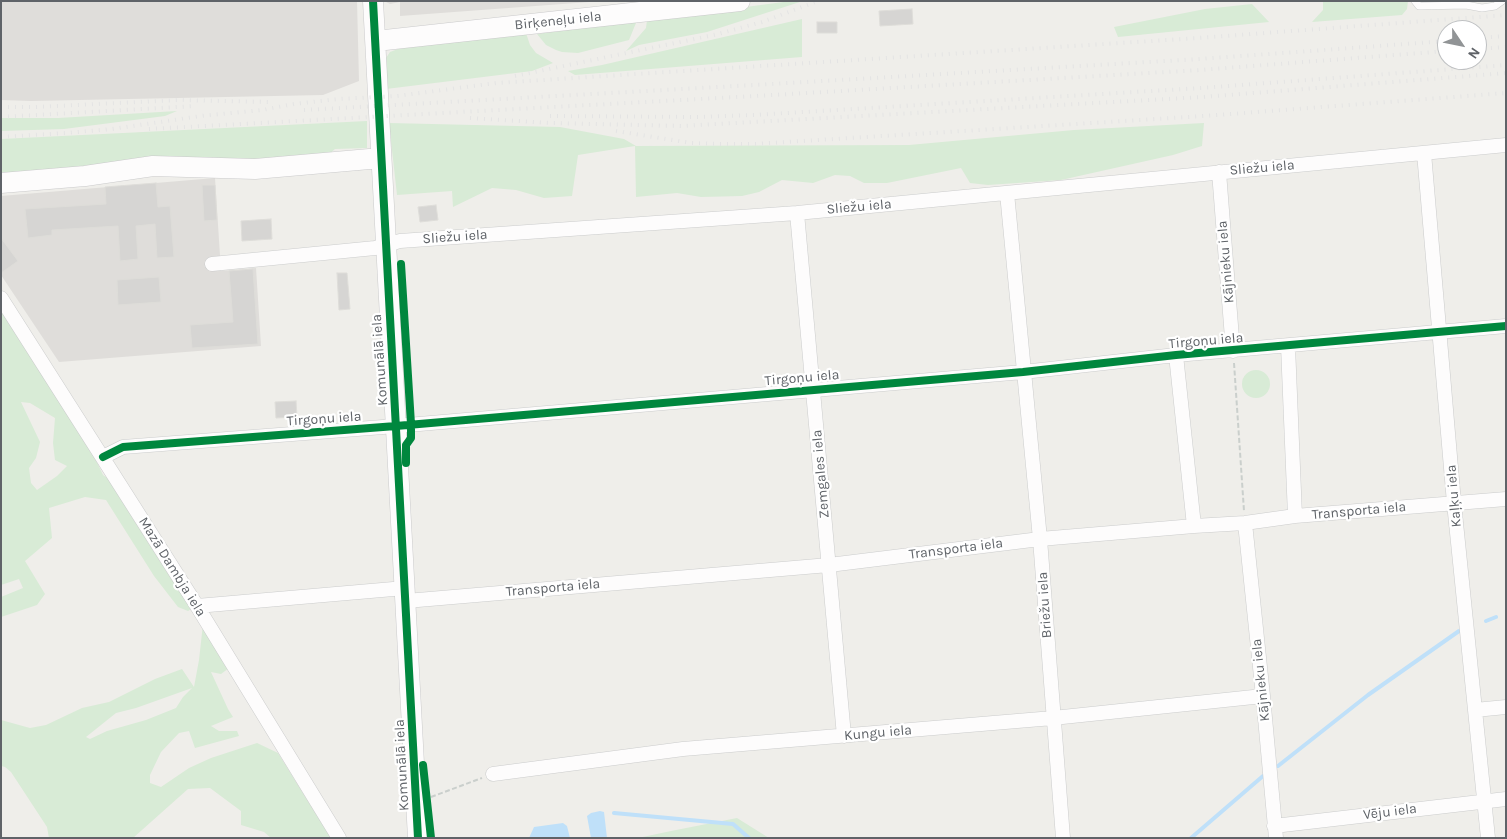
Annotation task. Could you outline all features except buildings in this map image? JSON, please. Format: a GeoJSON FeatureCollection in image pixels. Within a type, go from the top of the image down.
{"type":"FeatureCollection","features":[{"type":"Feature","properties":{"kind":"main road","name":"Komunālā iela"},"geometry":{"type":"LineString","coordinates":[[373,1],[418,838]]}},
{"type":"Feature","properties":{"kind":"main road","name":"Birķeneļu iela"},"geometry":{"type":"LineString","coordinates":[[376,40],[740,1]]}},
{"type":"Feature","properties":{"kind":"main road"},"geometry":{"type":"LineString","coordinates":[[1,182],[85,176],[153,166],[256,169],[381,158]]}},
{"type":"Feature","properties":{"kind":"street","name":"Sliežu iela"},"geometry":{"type":"LineString","coordinates":[[212,264],[375,248],[400,241],[797,213],[1506,145]]}},
{"type":"Feature","properties":{"kind":"street","name":"Kaļķu iela"},"geometry":{"type":"LineString","coordinates":[[1424,153],[1454,503],[1488,838]]}},
{"type":"Feature","properties":{"kind":"street","name":"Kājnieku iela"},"geometry":{"type":"LineString","coordinates":[[1219,172],[1233,351]]}},
{"type":"Feature","properties":{"kind":"street","name":"Briežu iela"},"geometry":{"type":"LineString","coordinates":[[1007,193],[1040,539],[1063,838]]}},
{"type":"Feature","properties":{"kind":"street","name":"Zemgales iela"},"geometry":{"type":"LineString","coordinates":[[797,213],[844,736]]}},
{"type":"Feature","properties":{"kind":"street","name":"Mazā Dambja iela"},"geometry":{"type":"LineString","coordinates":[[1,298],[197,606],[339,838]]}},
{"type":"Feature","properties":{"kind":"street","name":"Tirgoņu iela"},"geometry":{"type":"LineString","coordinates":[[103,457],[123,447],[396,426],[1023,372],[1506,326]]}},
{"type":"Feature","properties":{"kind":"street"},"geometry":{"type":"LineString","coordinates":[[1288,346],[1295,516]]}},
{"type":"Feature","properties":{"kind":"street"},"geometry":{"type":"LineString","coordinates":[[1176,356],[1194,526]]}},
{"type":"Feature","properties":{"kind":"street","name":"Transporta iela"},"geometry":{"type":"LineString","coordinates":[[197,606],[830,565],[1040,539],[1245,523],[1295,516],[1506,499]]}},
{"type":"Feature","properties":{"kind":"street","name":"Kājnieku iela"},"geometry":{"type":"LineString","coordinates":[[1245,523],[1275,832]]}},
{"type":"Feature","properties":{"kind":"street","name":"Kungu iela"},"geometry":{"type":"LineString","coordinates":[[493,774],[683,749],[1053,718],[1263,696]]}},
{"type":"Feature","properties":{"kind":"street"},"geometry":{"type":"LineString","coordinates":[[1475,710],[1506,707]]}},
{"type":"Feature","properties":{"kind":"street","name":"Vēju iela"},"geometry":{"type":"LineString","coordinates":[[1275,832],[1506,799]]}},
{"type":"Feature","properties":{"kind":"lane"},"geometry":{"type":"LineString","coordinates":[[1415,1],[1419,6],[1466,5],[1482,8],[1494,6],[1502,1]]}},
{"type":"Feature","properties":{"kind":"path"},"geometry":{"type":"LineString","coordinates":[[1233,351],[1245,523]]}},
{"type":"Feature","properties":{"kind":"path"},"geometry":{"type":"LineString","coordinates":[[436,796],[447,790],[493,774]]}},
{"type":"Feature","properties":{"kind":"path"},"geometry":{"type":"LineString","coordinates":[[425,790],[427,806]]}},
{"type":"Feature","properties":{"kind":"shaded area"},"geometry":{"type":"Polygon","coordinates":[[[1,1],[357,1],[359,81],[323,95],[1,100],[1,1]]]}},
{"type":"Feature","properties":{"kind":"shaded area"},"geometry":{"type":"Polygon","coordinates":[[[384,1],[603,1],[400,16],[400,2],[390,4],[384,1]]]}},
{"type":"Feature","properties":{"kind":"shaded area"},"geometry":{"type":"Polygon","coordinates":[[[215,178],[221,271],[256,268],[261,346],[59,362],[1,275],[1,196],[215,178]]]}},
{"type":"Feature","properties":{"kind":"green space"},"geometry":{"type":"Polygon","coordinates":[[[803,1],[707,32],[639,45],[626,51],[646,28],[647,20],[803,1]]]}},
{"type":"Feature","properties":{"kind":"green space"},"geometry":{"type":"Polygon","coordinates":[[[1323,1],[1408,1],[1407,9],[1402,15],[1312,22],[1323,10],[1323,1]]]}},
{"type":"Feature","properties":{"kind":"green space"},"geometry":{"type":"Polygon","coordinates":[[[1252,4],[1269,22],[1118,37],[1114,27],[1205,9],[1252,4]]]}},
{"type":"Feature","properties":{"kind":"green space"},"geometry":{"type":"Polygon","coordinates":[[[802,19],[802,57],[575,75],[568,71],[602,65],[802,19]]]}},
{"type":"Feature","properties":{"kind":"green space"},"geometry":{"type":"Polygon","coordinates":[[[626,22],[636,23],[629,40],[578,53],[556,50],[546,45],[537,34],[626,22]]]}},
{"type":"Feature","properties":{"kind":"green space"},"geometry":{"type":"Polygon","coordinates":[[[526,33],[530,45],[536,53],[553,63],[532,71],[386,89],[384,61],[390,52],[414,43],[526,33]]]}},
{"type":"Feature","properties":{"kind":"green space"},"geometry":{"type":"Polygon","coordinates":[[[177,111],[165,116],[64,129],[1,131],[1,118],[58,118],[177,111]]]}},
{"type":"Feature","properties":{"kind":"green space"},"geometry":{"type":"Polygon","coordinates":[[[367,121],[367,148],[335,149],[328,155],[1,173],[1,139],[367,121]]]}},
{"type":"Feature","properties":{"kind":"green space"},"geometry":{"type":"Polygon","coordinates":[[[389,123],[560,127],[624,139],[636,146],[909,145],[1074,130],[1204,123],[1202,146],[1173,155],[1061,180],[988,185],[970,183],[961,168],[887,183],[864,183],[850,176],[835,175],[813,183],[782,180],[759,192],[742,196],[701,197],[677,193],[636,197],[635,146],[578,155],[572,196],[544,198],[516,190],[492,188],[453,207],[452,191],[397,195],[389,123]]]}},
{"type":"Feature","properties":{"kind":"green space"},"geometry":{"type":"Polygon","coordinates":[[[1,304],[95,458],[103,475],[109,479],[193,608],[188,611],[178,607],[154,576],[106,500],[85,497],[49,508],[52,538],[25,561],[45,594],[37,605],[1,617],[1,597],[23,588],[19,579],[1,585],[1,304]],[[21,402],[40,442],[36,458],[29,468],[31,483],[37,490],[57,476],[67,466],[55,460],[53,443],[55,418],[30,403],[21,402]]]}},
{"type":"Feature","properties":{"kind":"green space"},"geometry":{"type":"Polygon","coordinates":[[[1256,370],[1266,374],[1270,384],[1266,394],[1256,398],[1246,394],[1242,384],[1246,374],[1256,370]]]}},
{"type":"Feature","properties":{"kind":"green space"},"geometry":{"type":"Polygon","coordinates":[[[203,624],[229,668],[221,674],[211,672],[233,717],[211,726],[219,731],[237,731],[239,736],[195,748],[189,731],[179,733],[161,752],[150,775],[150,783],[161,787],[189,768],[211,758],[257,743],[278,753],[331,838],[271,838],[264,832],[241,825],[241,811],[210,788],[188,789],[133,838],[49,838],[47,827],[11,772],[1,766],[1,720],[30,728],[46,725],[82,708],[109,702],[155,679],[182,669],[194,687],[203,624]],[[192,688],[116,713],[86,737],[90,739],[107,731],[146,720],[176,708],[192,688]]]}},
{"type":"Feature","properties":{"kind":"green space"},"geometry":{"type":"Polygon","coordinates":[[[737,818],[769,838],[638,838],[671,831],[737,818]]]}},
{"type":"Feature","properties":{"kind":"water"},"geometry":{"type":"Polygon","coordinates":[[[600,811],[604,812],[607,838],[591,838],[587,816],[600,811]]]}},
{"type":"Feature","properties":{"kind":"water"},"geometry":{"type":"Polygon","coordinates":[[[563,823],[567,826],[570,838],[529,838],[534,827],[563,823]]]}},
{"type":"Feature","properties":{"kind":"waterway"},"geometry":{"type":"LineString","coordinates":[[1486,621],[1496,617]]}},
{"type":"Feature","properties":{"kind":"waterway"},"geometry":{"type":"LineString","coordinates":[[1278,766],[1368,695],[1459,631]]}},
{"type":"Feature","properties":{"kind":"waterway"},"geometry":{"type":"LineString","coordinates":[[1191,838],[1263,776]]}},
{"type":"Feature","properties":{"kind":"waterway"},"geometry":{"type":"LineString","coordinates":[[614,813],[733,824],[749,838]]}},
{"type":"Feature","properties":{"kind":"railway"},"geometry":{"type":"LineString","coordinates":[[515,76],[714,35],[762,22],[818,1]]}},
{"type":"Feature","properties":{"kind":"railway"},"geometry":{"type":"LineString","coordinates":[[1,137],[112,129],[201,116],[262,110],[294,104],[338,99],[397,96],[496,83],[1198,38],[1506,15]]}},
{"type":"Feature","properties":{"kind":"railway"},"geometry":{"type":"LineString","coordinates":[[1487,37],[1506,36]]}},
{"type":"Feature","properties":{"kind":"railway"},"geometry":{"type":"LineString","coordinates":[[304,110],[1200,59],[1437,42]]}},
{"type":"Feature","properties":{"kind":"railway"},"geometry":{"type":"LineString","coordinates":[[1487,48],[1506,47]]}},
{"type":"Feature","properties":{"kind":"railway"},"geometry":{"type":"LineString","coordinates":[[149,129],[1200,70],[1437,52]]}},
{"type":"Feature","properties":{"kind":"railway"},"geometry":{"type":"LineString","coordinates":[[550,116],[700,117],[754,115],[1201,88],[1506,65]]}},
{"type":"Feature","properties":{"kind":"railway"},"geometry":{"type":"LineString","coordinates":[[470,118],[550,123],[681,126],[1203,97],[1506,73]]}},
{"type":"Feature","properties":{"kind":"railway"},"geometry":{"type":"LineString","coordinates":[[616,131],[691,143],[754,144],[1204,116],[1506,93]]}},
{"type":"Feature","properties":{"kind":"railway"},"geometry":{"type":"LineString","coordinates":[[1,107],[179,100],[268,102]]}},
{"type":"Feature","properties":{"kind":"railway"},"geometry":{"type":"LineString","coordinates":[[1,117],[195,106]]}},
{"type":"Feature","properties":{"kind":"cycle path"},"geometry":{"type":"LineString","coordinates":[[373,1],[418,838]]}},
{"type":"Feature","properties":{"kind":"cycle path"},"geometry":{"type":"LineString","coordinates":[[401,264],[411,424],[411,438],[406,445],[406,463]]}},
{"type":"Feature","properties":{"kind":"cycle path"},"geometry":{"type":"LineString","coordinates":[[103,457],[123,447],[396,426],[1023,372],[1176,355],[1506,326]]}},
{"type":"Feature","properties":{"kind":"cycle path"},"geometry":{"type":"LineString","coordinates":[[423,765],[431,838]]}}]}
